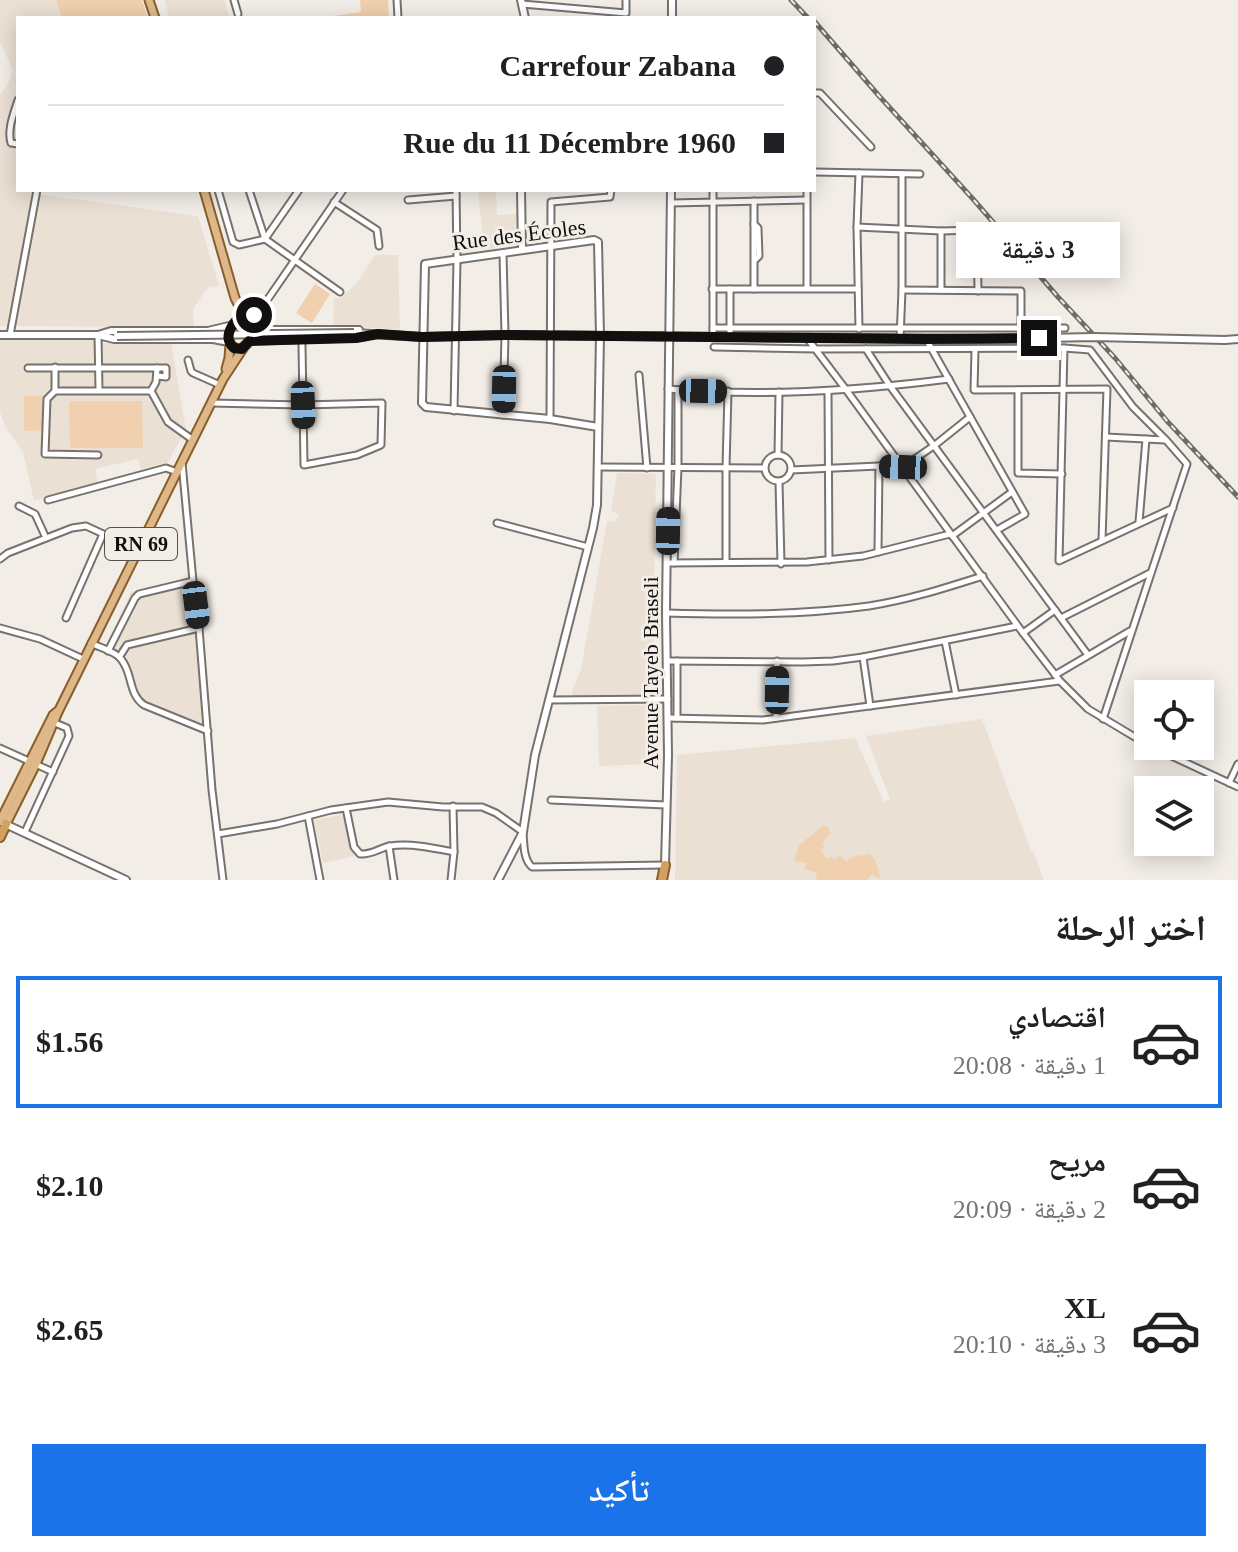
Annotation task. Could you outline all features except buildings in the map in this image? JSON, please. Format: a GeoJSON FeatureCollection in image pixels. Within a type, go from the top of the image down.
{"type":"FeatureCollection","features":[{"type":"Feature","properties":{"kind":"highway","name":"RN 69"},"geometry":{"type":"LineString","coordinates":[[0,837],[3,822]]}},
{"type":"Feature","properties":{"kind":"highway"},"geometry":{"type":"LineString","coordinates":[[664,880],[665,865]]}},
{"type":"Feature","properties":{"kind":"main road"},"geometry":{"type":"LineString","coordinates":[[205,192],[235,298],[249,323],[247,344],[222,382]]}},
{"type":"Feature","properties":{"kind":"main road"},"geometry":{"type":"LineString","coordinates":[[521,192],[522,250]]}},
{"type":"Feature","properties":{"kind":"main road","name":"Avenue Tayeb Braseli"},"geometry":{"type":"LineString","coordinates":[[665,865],[668,718],[666,613],[671,563],[668,389],[671,192]]}},
{"type":"Feature","properties":{"kind":"main road","name":"Rue des Écoles"},"geometry":{"type":"LineString","coordinates":[[422,337],[425,264],[594,240],[598,242],[600,336]]}},
{"type":"Feature","properties":{"kind":"main road"},"geometry":{"type":"LineString","coordinates":[[222,382],[229,358],[235,298]]}},
{"type":"Feature","properties":{"kind":"main road"},"geometry":{"type":"LineString","coordinates":[[98,335],[111,331],[208,331],[233,324],[239,319],[274,330],[355,330],[378,334]]}},
{"type":"Feature","properties":{"kind":"main road"},"geometry":{"type":"LineString","coordinates":[[0,335],[354,333],[422,337],[1094,337],[1238,340]]}},
{"type":"Feature","properties":{"kind":"main road"},"geometry":{"type":"LineString","coordinates":[[98,335],[110,339],[213,339],[229,343],[237,350],[247,344],[378,334]]}},
{"type":"Feature","properties":{"kind":"main road"},"geometry":{"type":"LineString","coordinates":[[498,880],[523,832],[535,755],[597,505],[600,336]]}},
{"type":"Feature","properties":{"kind":"main road"},"geometry":{"type":"LineString","coordinates":[[422,337],[422,403],[430,409],[550,419],[598,427]]}},
{"type":"Feature","properties":{"kind":"main road","name":"RN 69"},"geometry":{"type":"LineString","coordinates":[[3,822],[55,723],[83,659],[222,382]]}},
{"type":"Feature","properties":{"kind":"main road","name":"RN 69"},"geometry":{"type":"LineString","coordinates":[[33,763],[53,715],[59,710]]}},
{"type":"Feature","properties":{"kind":"main road"},"geometry":{"type":"LineString","coordinates":[[3,822],[126,880]]}},
{"type":"Feature","properties":{"kind":"street"},"geometry":{"type":"LineString","coordinates":[[234,0],[238,14]]}},
{"type":"Feature","properties":{"kind":"street"},"geometry":{"type":"LineString","coordinates":[[522,2],[626,13],[626,0]]}},
{"type":"Feature","properties":{"kind":"street"},"geometry":{"type":"LineString","coordinates":[[816,93],[820,93],[871,147]]}},
{"type":"Feature","properties":{"kind":"street"},"geometry":{"type":"LineString","coordinates":[[16,108],[9,138],[11,143],[16,144]]}},
{"type":"Feature","properties":{"kind":"street"},"geometry":{"type":"LineString","coordinates":[[816,172],[920,174]]}},
{"type":"Feature","properties":{"kind":"street"},"geometry":{"type":"LineString","coordinates":[[859,173],[859,329]]}},
{"type":"Feature","properties":{"kind":"street"},"geometry":{"type":"LineString","coordinates":[[900,339],[902,174]]}},
{"type":"Feature","properties":{"kind":"street"},"geometry":{"type":"LineString","coordinates":[[10,335],[37,192]]}},
{"type":"Feature","properties":{"kind":"street"},"geometry":{"type":"LineString","coordinates":[[219,192],[233,242],[239,245],[265,239],[298,192]]}},
{"type":"Feature","properties":{"kind":"street"},"geometry":{"type":"LineString","coordinates":[[250,192],[265,239],[340,292]]}},
{"type":"Feature","properties":{"kind":"street"},"geometry":{"type":"LineString","coordinates":[[550,419],[551,202],[610,197],[611,192]]}},
{"type":"Feature","properties":{"kind":"street"},"geometry":{"type":"LineString","coordinates":[[713,192],[713,337]]}},
{"type":"Feature","properties":{"kind":"street"},"geometry":{"type":"LineString","coordinates":[[807,192],[807,288]]}},
{"type":"Feature","properties":{"kind":"street"},"geometry":{"type":"LineString","coordinates":[[408,200],[456,193],[454,411]]}},
{"type":"Feature","properties":{"kind":"street"},"geometry":{"type":"LineString","coordinates":[[249,323],[339,196],[377,230],[379,246]]}},
{"type":"Feature","properties":{"kind":"street"},"geometry":{"type":"LineString","coordinates":[[671,203],[806,200]]}},
{"type":"Feature","properties":{"kind":"street"},"geometry":{"type":"LineString","coordinates":[[754,201],[754,289]]}},
{"type":"Feature","properties":{"kind":"street"},"geometry":{"type":"LineString","coordinates":[[857,227],[977,230],[978,291]]}},
{"type":"Feature","properties":{"kind":"street"},"geometry":{"type":"LineString","coordinates":[[941,231],[941,290]]}},
{"type":"Feature","properties":{"kind":"street"},"geometry":{"type":"LineString","coordinates":[[503,253],[503,415]]}},
{"type":"Feature","properties":{"kind":"street"},"geometry":{"type":"LineString","coordinates":[[712,289],[858,289]]}},
{"type":"Feature","properties":{"kind":"street"},"geometry":{"type":"LineString","coordinates":[[730,289],[730,337]]}},
{"type":"Feature","properties":{"kind":"street"},"geometry":{"type":"LineString","coordinates":[[902,290],[1021,291],[1021,328]]}},
{"type":"Feature","properties":{"kind":"street"},"geometry":{"type":"LineString","coordinates":[[713,328],[1065,328]]}},
{"type":"Feature","properties":{"kind":"street"},"geometry":{"type":"LineString","coordinates":[[98,335],[99,391]]}},
{"type":"Feature","properties":{"kind":"street"},"geometry":{"type":"LineString","coordinates":[[807,338],[1055,675],[1088,709],[1134,737]]}},
{"type":"Feature","properties":{"kind":"street"},"geometry":{"type":"LineString","coordinates":[[926,339],[1025,514],[997,530]]}},
{"type":"Feature","properties":{"kind":"street"},"geometry":{"type":"LineString","coordinates":[[211,403],[303,405],[382,403],[381,445],[357,455],[304,465],[303,405],[302,345]]}},
{"type":"Feature","properties":{"kind":"street"},"geometry":{"type":"LineString","coordinates":[[714,347],[1090,350],[1133,407],[1187,464],[1103,719]]}},
{"type":"Feature","properties":{"kind":"street"},"geometry":{"type":"LineString","coordinates":[[865,348],[1088,655]]}},
{"type":"Feature","properties":{"kind":"street"},"geometry":{"type":"LineString","coordinates":[[1064,348],[1059,561],[1173,508]]}},
{"type":"Feature","properties":{"kind":"street"},"geometry":{"type":"LineString","coordinates":[[975,349],[974,390],[1107,389],[1102,540]]}},
{"type":"Feature","properties":{"kind":"street"},"geometry":{"type":"LineString","coordinates":[[188,360],[193,373],[222,382]]}},
{"type":"Feature","properties":{"kind":"street"},"geometry":{"type":"LineString","coordinates":[[55,367],[55,391]]}},
{"type":"Feature","properties":{"kind":"street"},"geometry":{"type":"LineString","coordinates":[[28,368],[166,368],[166,377],[156,376],[151,391]]}},
{"type":"Feature","properties":{"kind":"street"},"geometry":{"type":"LineString","coordinates":[[639,375],[647,468]]}},
{"type":"Feature","properties":{"kind":"street"},"geometry":{"type":"LineString","coordinates":[[668,389],[847,391],[949,379]]}},
{"type":"Feature","properties":{"kind":"street"},"geometry":{"type":"LineString","coordinates":[[678,390],[678,468],[671,563],[781,564],[878,552],[951,535],[1013,492]]}},
{"type":"Feature","properties":{"kind":"street"},"geometry":{"type":"LineString","coordinates":[[1018,390],[1018,473],[1062,474]]}},
{"type":"Feature","properties":{"kind":"street"},"geometry":{"type":"LineString","coordinates":[[98,455],[45,454],[47,399],[55,391],[151,391]]}},
{"type":"Feature","properties":{"kind":"street"},"geometry":{"type":"LineString","coordinates":[[151,391],[167,420],[193,440]]}},
{"type":"Feature","properties":{"kind":"street"},"geometry":{"type":"LineString","coordinates":[[726,563],[728,391]]}},
{"type":"Feature","properties":{"kind":"street"},"geometry":{"type":"LineString","coordinates":[[828,391],[829,560]]}},
{"type":"Feature","properties":{"kind":"street"},"geometry":{"type":"LineString","coordinates":[[778,455],[779,392]]}},
{"type":"Feature","properties":{"kind":"street"},"geometry":{"type":"LineString","coordinates":[[791,470],[903,467],[970,417]]}},
{"type":"Feature","properties":{"kind":"street"},"geometry":{"type":"LineString","coordinates":[[1106,437],[1166,440]]}},
{"type":"Feature","properties":{"kind":"street"},"geometry":{"type":"LineString","coordinates":[[1139,522],[1146,439]]}},
{"type":"Feature","properties":{"kind":"street"},"geometry":{"type":"LineString","coordinates":[[778,455],[788,459],[791,470],[787,478],[779,482],[767,477],[764,468],[770,457],[778,455]]}},
{"type":"Feature","properties":{"kind":"street"},"geometry":{"type":"LineString","coordinates":[[182,463],[223,880]]}},
{"type":"Feature","properties":{"kind":"street"},"geometry":{"type":"LineString","coordinates":[[878,552],[879,466]]}},
{"type":"Feature","properties":{"kind":"street"},"geometry":{"type":"LineString","coordinates":[[598,467],[764,468]]}},
{"type":"Feature","properties":{"kind":"street"},"geometry":{"type":"LineString","coordinates":[[48,500],[166,468],[178,472]]}},
{"type":"Feature","properties":{"kind":"street"},"geometry":{"type":"LineString","coordinates":[[779,482],[781,564]]}},
{"type":"Feature","properties":{"kind":"street"},"geometry":{"type":"LineString","coordinates":[[19,506],[35,514],[46,538]]}},
{"type":"Feature","properties":{"kind":"street"},"geometry":{"type":"LineString","coordinates":[[497,523],[588,547]]}},
{"type":"Feature","properties":{"kind":"street"},"geometry":{"type":"LineString","coordinates":[[0,559],[72,528],[86,526],[138,550]]}},
{"type":"Feature","properties":{"kind":"street"},"geometry":{"type":"LineString","coordinates":[[66,618],[103,534]]}},
{"type":"Feature","properties":{"kind":"street"},"geometry":{"type":"LineString","coordinates":[[1061,618],[1151,573]]}},
{"type":"Feature","properties":{"kind":"street"},"geometry":{"type":"LineString","coordinates":[[666,613],[838,609],[904,599],[983,576]]}},
{"type":"Feature","properties":{"kind":"street"},"geometry":{"type":"LineString","coordinates":[[108,651],[139,594],[193,581]]}},
{"type":"Feature","properties":{"kind":"street"},"geometry":{"type":"LineString","coordinates":[[1023,633],[1055,610]]}},
{"type":"Feature","properties":{"kind":"street"},"geometry":{"type":"LineString","coordinates":[[667,661],[818,662],[863,657],[1017,626]]}},
{"type":"Feature","properties":{"kind":"street"},"geometry":{"type":"LineString","coordinates":[[0,628],[40,639],[83,659]]}},
{"type":"Feature","properties":{"kind":"street"},"geometry":{"type":"LineString","coordinates":[[120,656],[127,645],[199,628]]}},
{"type":"Feature","properties":{"kind":"street"},"geometry":{"type":"LineString","coordinates":[[1055,675],[1131,631]]}},
{"type":"Feature","properties":{"kind":"street"},"geometry":{"type":"LineString","coordinates":[[945,641],[956,695]]}},
{"type":"Feature","properties":{"kind":"street"},"geometry":{"type":"LineString","coordinates":[[91,643],[120,656],[138,701],[208,731]]}},
{"type":"Feature","properties":{"kind":"street"},"geometry":{"type":"LineString","coordinates":[[863,657],[870,706]]}},
{"type":"Feature","properties":{"kind":"street"},"geometry":{"type":"LineString","coordinates":[[677,661],[677,718]]}},
{"type":"Feature","properties":{"kind":"street"},"geometry":{"type":"LineString","coordinates":[[776,718],[777,661]]}},
{"type":"Feature","properties":{"kind":"street"},"geometry":{"type":"LineString","coordinates":[[668,718],[776,718],[1060,681]]}},
{"type":"Feature","properties":{"kind":"street"},"geometry":{"type":"LineString","coordinates":[[549,700],[668,699]]}},
{"type":"Feature","properties":{"kind":"street"},"geometry":{"type":"LineString","coordinates":[[25,832],[69,733],[67,728],[55,723]]}},
{"type":"Feature","properties":{"kind":"street"},"geometry":{"type":"LineString","coordinates":[[0,748],[53,772]]}},
{"type":"Feature","properties":{"kind":"street"},"geometry":{"type":"LineString","coordinates":[[1179,760],[1238,787]]}},
{"type":"Feature","properties":{"kind":"street"},"geometry":{"type":"LineString","coordinates":[[1229,783],[1238,764]]}},
{"type":"Feature","properties":{"kind":"street"},"geometry":{"type":"LineString","coordinates":[[551,800],[666,805]]}},
{"type":"Feature","properties":{"kind":"street"},"geometry":{"type":"LineString","coordinates":[[218,834],[388,802],[482,807],[523,832],[525,853],[532,867],[665,865]]}},
{"type":"Feature","properties":{"kind":"street"},"geometry":{"type":"LineString","coordinates":[[451,880],[453,806]]}},
{"type":"Feature","properties":{"kind":"street"},"geometry":{"type":"LineString","coordinates":[[346,808],[358,853],[372,854],[389,846],[427,847],[454,852]]}},
{"type":"Feature","properties":{"kind":"street"},"geometry":{"type":"LineString","coordinates":[[308,816],[320,880]]}},
{"type":"Feature","properties":{"kind":"street"},"geometry":{"type":"LineString","coordinates":[[389,846],[394,880]]}},
{"type":"Feature","properties":{"kind":"street"},"geometry":{"type":"LineString","coordinates":[[515,847],[525,853]]}},
{"type":"Feature","properties":{"kind":"shaded area"},"geometry":{"type":"Polygon","coordinates":[[[0,0],[56,0],[61,16],[16,16],[16,192],[37,192],[198,216],[219,286],[208,287],[193,309],[194,327],[0,326],[0,95],[12,71],[0,43],[0,0]]]}},
{"type":"Feature","properties":{"kind":"shaded area"},"geometry":{"type":"Polygon","coordinates":[[[56,0],[142,0],[147,16],[61,16],[56,0]]]}},
{"type":"Feature","properties":{"kind":"shaded area"},"geometry":{"type":"Polygon","coordinates":[[[165,0],[224,0],[229,16],[169,16],[165,0]]]}},
{"type":"Feature","properties":{"kind":"shaded area"},"geometry":{"type":"Polygon","coordinates":[[[360,0],[388,0],[389,16],[333,16],[361,12],[360,0]]]}},
{"type":"Feature","properties":{"kind":"shaded area"},"geometry":{"type":"Polygon","coordinates":[[[478,192],[496,192],[497,215],[520,214],[521,244],[484,250],[478,192]]]}},
{"type":"Feature","properties":{"kind":"shaded area"},"geometry":{"type":"Polygon","coordinates":[[[375,255],[398,255],[400,330],[333,325],[334,298],[341,298],[357,283],[375,255]]]}},
{"type":"Feature","properties":{"kind":"shaded area"},"geometry":{"type":"Polygon","coordinates":[[[315,284],[330,294],[312,323],[296,313],[315,284]]]}},
{"type":"Feature","properties":{"kind":"shaded area"},"geometry":{"type":"Polygon","coordinates":[[[0,339],[171,342],[186,430],[167,463],[141,469],[138,459],[95,469],[98,485],[34,501],[23,452],[5,426],[0,412],[0,339]]]}},
{"type":"Feature","properties":{"kind":"shaded area"},"geometry":{"type":"Polygon","coordinates":[[[24,396],[43,396],[44,430],[24,431],[24,396]]]}},
{"type":"Feature","properties":{"kind":"shaded area"},"geometry":{"type":"Polygon","coordinates":[[[69,401],[142,401],[143,448],[70,448],[69,401]]]}},
{"type":"Feature","properties":{"kind":"shaded area"},"geometry":{"type":"Polygon","coordinates":[[[617,473],[656,474],[652,695],[572,696],[581,670],[607,521],[615,522],[619,517],[611,511],[617,473]]]}},
{"type":"Feature","properties":{"kind":"shaded area"},"geometry":{"type":"Polygon","coordinates":[[[189,577],[204,724],[144,702],[137,693],[127,658],[106,645],[131,592],[189,577]]]}},
{"type":"Feature","properties":{"kind":"shaded area"},"geometry":{"type":"Polygon","coordinates":[[[651,705],[653,764],[599,766],[597,706],[651,705]]]}},
{"type":"Feature","properties":{"kind":"shaded area"},"geometry":{"type":"Polygon","coordinates":[[[982,719],[1044,880],[675,880],[677,755],[855,738],[884,802],[890,799],[866,736],[982,719]]]}},
{"type":"Feature","properties":{"kind":"shaded area"},"geometry":{"type":"Polygon","coordinates":[[[345,814],[354,856],[323,863],[314,820],[345,814]]]}},
{"type":"Feature","properties":{"kind":"shaded area"},"geometry":{"type":"Polygon","coordinates":[[[823,826],[828,827],[830,833],[821,850],[827,859],[831,857],[834,860],[840,855],[846,861],[869,854],[875,859],[881,880],[872,874],[867,880],[816,880],[817,873],[804,869],[807,863],[794,861],[799,845],[823,826]]]}},
{"type":"Feature","properties":{"kind":"railway"},"geometry":{"type":"LineString","coordinates":[[791,0],[806,16]]}},
{"type":"Feature","properties":{"kind":"railway"},"geometry":{"type":"LineString","coordinates":[[816,23],[1115,358],[1167,421],[1238,497]]}},
{"type":"Feature","properties":{"kind":"route"},"geometry":{"type":"LineString","coordinates":[[254,315],[248,320],[239,319],[230,331],[230,344],[237,350],[249,341],[356,338],[378,334],[422,337],[1039,338]]}}]}
